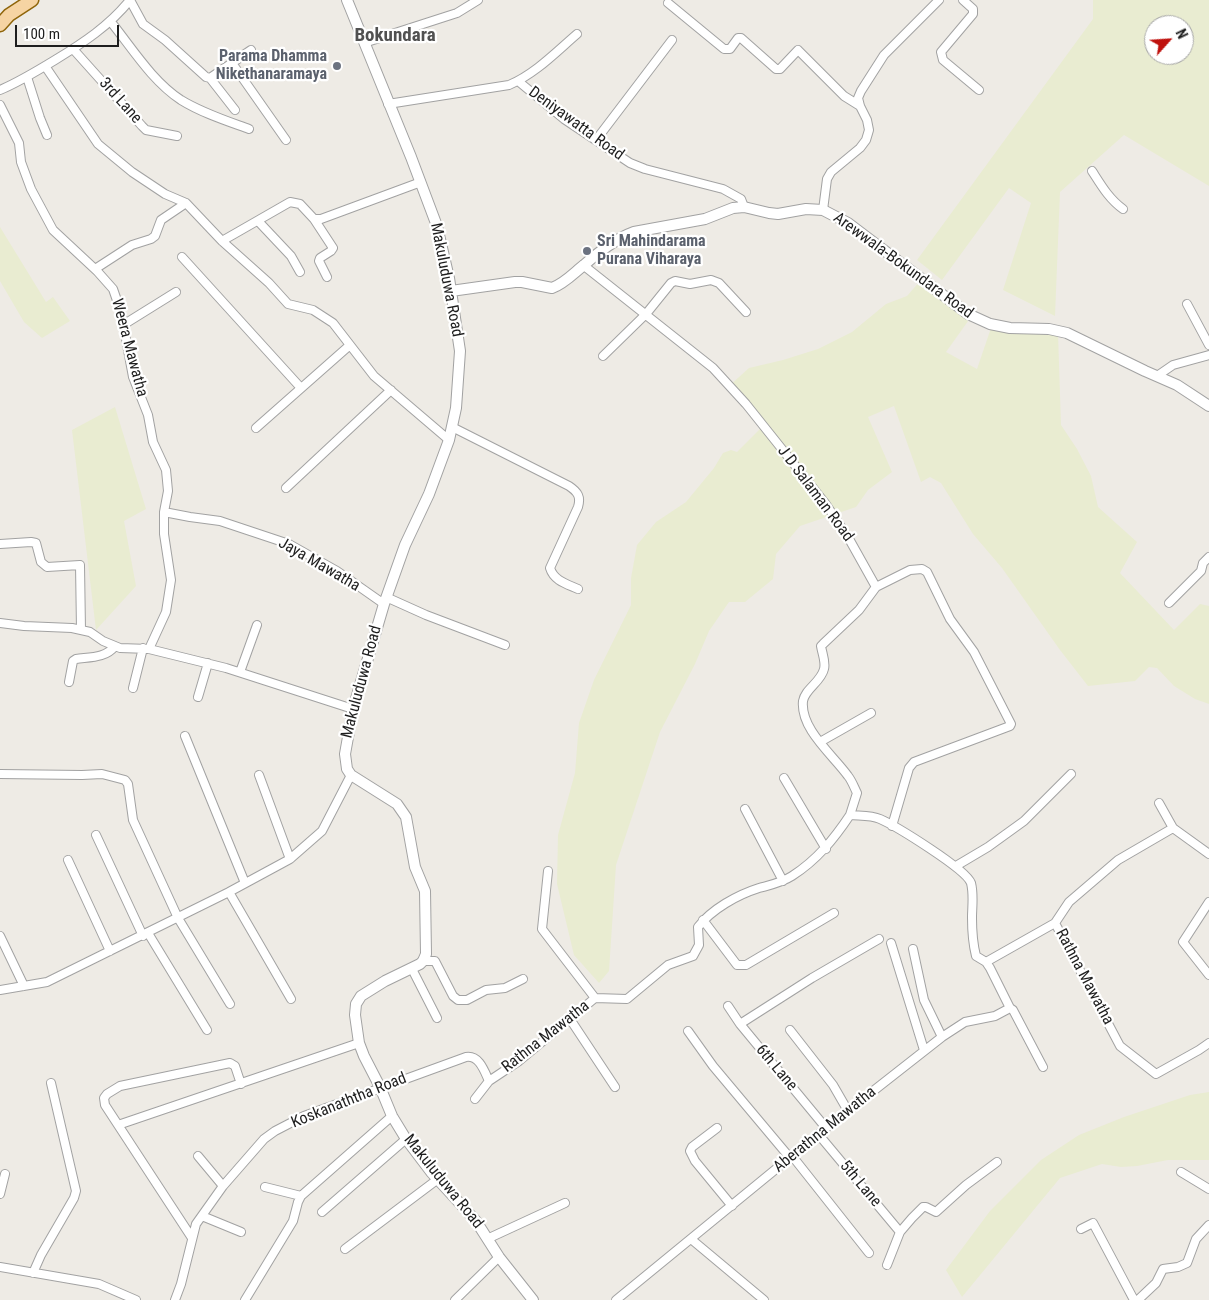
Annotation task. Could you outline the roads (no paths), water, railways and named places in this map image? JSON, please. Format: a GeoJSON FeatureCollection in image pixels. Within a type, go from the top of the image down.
{"type":"FeatureCollection","features":[{"type":"Feature","properties":{"kind":"main road"},"geometry":{"type":"LineString","coordinates":[[0,15],[19,0]]}},
{"type":"Feature","properties":{"kind":"main road"},"geometry":{"type":"LineString","coordinates":[[0,25],[9,15],[32,0]]}},
{"type":"Feature","properties":{"kind":"street"},"geometry":{"type":"LineString","coordinates":[[0,90],[27,77],[89,40],[111,22],[130,0],[143,24],[165,40],[203,75],[210,78],[235,110]]}},
{"type":"Feature","properties":{"kind":"street","name":"Makuluduwa Road"},"geometry":{"type":"LineString","coordinates":[[347,0],[437,226],[451,291],[460,351],[458,393],[452,427],[429,494],[405,545],[385,601],[353,709],[345,754],[345,763],[351,775]]}},
{"type":"Feature","properties":{"kind":"street"},"geometry":{"type":"LineString","coordinates":[[364,44],[457,12],[478,0]]}},
{"type":"Feature","properties":{"kind":"street"},"geometry":{"type":"LineString","coordinates":[[823,210],[827,179],[831,172],[860,148],[866,140],[869,130],[858,98],[861,91],[884,55],[939,0]]}},
{"type":"Feature","properties":{"kind":"street"},"geometry":{"type":"LineString","coordinates":[[963,0],[973,9],[973,14],[941,52],[941,56],[943,60],[979,90]]}},
{"type":"Feature","properties":{"kind":"street"},"geometry":{"type":"LineString","coordinates":[[668,3],[724,50],[730,49],[738,38],[741,38],[776,69],[780,69],[798,50],[844,96],[860,106]]}},
{"type":"Feature","properties":{"kind":"street"},"geometry":{"type":"LineString","coordinates":[[111,22],[142,62],[181,100],[213,116],[249,129]]}},
{"type":"Feature","properties":{"kind":"street"},"geometry":{"type":"LineString","coordinates":[[388,104],[509,85],[518,81],[577,34]]}},
{"type":"Feature","properties":{"kind":"street"},"geometry":{"type":"LineString","coordinates":[[596,140],[672,40]]}},
{"type":"Feature","properties":{"kind":"street","name":"3rd Lane"},"geometry":{"type":"LineString","coordinates":[[73,49],[146,130],[177,136]]}},
{"type":"Feature","properties":{"kind":"street"},"geometry":{"type":"LineString","coordinates":[[210,78],[251,50]]}},
{"type":"Feature","properties":{"kind":"street"},"geometry":{"type":"LineString","coordinates":[[232,63],[286,140]]}},
{"type":"Feature","properties":{"kind":"street"},"geometry":{"type":"LineString","coordinates":[[45,66],[98,144],[132,172],[166,194],[186,204],[222,241],[269,283],[288,304],[313,310],[333,323],[374,376],[448,440]]}},
{"type":"Feature","properties":{"kind":"street"},"geometry":{"type":"LineString","coordinates":[[27,77],[40,118],[48,134]]}},
{"type":"Feature","properties":{"kind":"street","name":"Deniyawatta Road"},"geometry":{"type":"LineString","coordinates":[[518,81],[564,119],[630,163],[645,169],[723,189],[741,199],[744,207]]}},
{"type":"Feature","properties":{"kind":"street","name":"Weera Mawatha"},"geometry":{"type":"LineString","coordinates":[[0,105],[19,144],[21,162],[31,189],[53,230],[95,269],[112,289],[120,312],[133,377],[148,415],[153,442],[166,470],[168,491],[164,512],[164,534],[171,580],[166,612],[146,648],[133,688]]}},
{"type":"Feature","properties":{"kind":"street"},"geometry":{"type":"LineString","coordinates":[[1092,171],[1109,197],[1123,209]]}},
{"type":"Feature","properties":{"kind":"street"},"geometry":{"type":"LineString","coordinates":[[314,219],[321,219],[421,182]]}},
{"type":"Feature","properties":{"kind":"street"},"geometry":{"type":"LineString","coordinates":[[222,241],[284,205],[294,202],[300,204],[314,219],[333,248],[331,252],[320,258],[319,261],[326,277]]}},
{"type":"Feature","properties":{"kind":"street"},"geometry":{"type":"LineString","coordinates":[[95,269],[132,245],[151,239],[155,236],[161,220],[186,204]]}},
{"type":"Feature","properties":{"kind":"street","name":"Arewwala-Bokundara Road"},"geometry":{"type":"LineString","coordinates":[[451,291],[515,282],[552,288],[565,281],[610,244],[634,232],[705,219],[733,208],[744,207],[778,214],[806,209],[823,210],[848,223],[960,309],[979,320],[1010,328],[1058,330],[1182,388],[1209,406]]}},
{"type":"Feature","properties":{"kind":"street"},"geometry":{"type":"LineString","coordinates":[[258,221],[291,256],[300,272]]}},
{"type":"Feature","properties":{"kind":"street"},"geometry":{"type":"LineString","coordinates":[[182,257],[301,388]]}},
{"type":"Feature","properties":{"kind":"street","name":"J D Salaman Road"},"geometry":{"type":"LineString","coordinates":[[583,265],[712,368],[746,404],[825,503],[848,537],[876,587]]}},
{"type":"Feature","properties":{"kind":"street"},"geometry":{"type":"LineString","coordinates":[[603,356],[646,314],[671,283],[675,281],[690,284],[711,280],[719,284],[746,312]]}},
{"type":"Feature","properties":{"kind":"street"},"geometry":{"type":"LineString","coordinates":[[122,324],[176,292]]}},
{"type":"Feature","properties":{"kind":"street"},"geometry":{"type":"LineString","coordinates":[[1187,304],[1209,345]]}},
{"type":"Feature","properties":{"kind":"street"},"geometry":{"type":"LineString","coordinates":[[256,428],[350,345]]}},
{"type":"Feature","properties":{"kind":"street"},"geometry":{"type":"LineString","coordinates":[[1157,376],[1173,365],[1209,355]]}},
{"type":"Feature","properties":{"kind":"street"},"geometry":{"type":"LineString","coordinates":[[286,488],[391,390]]}},
{"type":"Feature","properties":{"kind":"street"},"geometry":{"type":"LineString","coordinates":[[452,427],[569,486],[578,493],[580,502],[550,568],[554,576],[559,580],[578,589]]}},
{"type":"Feature","properties":{"kind":"street","name":"Jaya Mawatha"},"geometry":{"type":"LineString","coordinates":[[164,512],[190,518],[220,521],[289,544],[385,601],[505,645]]}},
{"type":"Feature","properties":{"kind":"street"},"geometry":{"type":"LineString","coordinates":[[0,544],[31,542],[36,544],[41,562],[47,568],[80,565],[81,630]]}},
{"type":"Feature","properties":{"kind":"street"},"geometry":{"type":"LineString","coordinates":[[1169,602],[1201,570],[1203,563],[1209,557]]}},
{"type":"Feature","properties":{"kind":"street"},"geometry":{"type":"LineString","coordinates":[[834,913],[746,965],[738,965],[703,920],[739,896],[792,876],[826,849],[850,815],[857,793],[849,777],[820,742],[808,722],[803,710],[804,698],[822,677],[824,669],[821,646],[826,639],[859,610],[876,587],[910,570],[922,569],[927,572],[950,619],[974,652],[1012,724],[914,762],[909,768],[892,826]]}},
{"type":"Feature","properties":{"kind":"street"},"geometry":{"type":"LineString","coordinates":[[0,623],[90,632],[103,641],[120,648],[146,648],[208,663],[353,709]]}},
{"type":"Feature","properties":{"kind":"street"},"geometry":{"type":"LineString","coordinates":[[240,672],[257,625]]}},
{"type":"Feature","properties":{"kind":"street"},"geometry":{"type":"LineString","coordinates":[[69,682],[72,661],[76,658],[104,655],[115,646]]}},
{"type":"Feature","properties":{"kind":"street"},"geometry":{"type":"LineString","coordinates":[[198,697],[208,663]]}},
{"type":"Feature","properties":{"kind":"street"},"geometry":{"type":"LineString","coordinates":[[820,742],[870,713]]}},
{"type":"Feature","properties":{"kind":"street"},"geometry":{"type":"LineString","coordinates":[[185,736],[245,883]]}},
{"type":"Feature","properties":{"kind":"street"},"geometry":{"type":"LineString","coordinates":[[0,774],[102,774],[125,780],[128,784],[133,820],[178,918],[230,1004]]}},
{"type":"Feature","properties":{"kind":"street"},"geometry":{"type":"LineString","coordinates":[[956,866],[988,847],[1024,821],[1071,774]]}},
{"type":"Feature","properties":{"kind":"street"},"geometry":{"type":"LineString","coordinates":[[259,775],[290,859]]}},
{"type":"Feature","properties":{"kind":"street"},"geometry":{"type":"LineString","coordinates":[[0,990],[47,982],[178,918],[290,859],[322,831],[351,775],[397,804],[406,817],[415,867],[423,884],[426,900],[426,954],[423,962],[435,961],[453,996],[458,1000],[467,1000],[486,990],[505,988],[523,979]]}},
{"type":"Feature","properties":{"kind":"street"},"geometry":{"type":"LineString","coordinates":[[784,778],[826,849]]}},
{"type":"Feature","properties":{"kind":"street"},"geometry":{"type":"LineString","coordinates":[[1158,803],[1173,828],[1209,854]]}},
{"type":"Feature","properties":{"kind":"street"},"geometry":{"type":"LineString","coordinates":[[746,809],[782,881]]}},
{"type":"Feature","properties":{"kind":"street"},"geometry":{"type":"LineString","coordinates":[[850,815],[880,819],[956,866],[970,881],[973,896],[973,948],[976,956],[988,965],[1043,1067]]}},
{"type":"Feature","properties":{"kind":"street","name":"Rathna Mawatha"},"geometry":{"type":"LineString","coordinates":[[1173,828],[1118,860],[1069,902],[1055,923],[1120,1046],[1134,1057],[1156,1074],[1209,1043]]}},
{"type":"Feature","properties":{"kind":"street"},"geometry":{"type":"LineString","coordinates":[[96,835],[145,934],[207,1030]]}},
{"type":"Feature","properties":{"kind":"street"},"geometry":{"type":"LineString","coordinates":[[68,860],[110,951]]}},
{"type":"Feature","properties":{"kind":"street"},"geometry":{"type":"LineString","coordinates":[[548,871],[542,928],[595,998]]}},
{"type":"Feature","properties":{"kind":"street"},"geometry":{"type":"LineString","coordinates":[[229,892],[290,999]]}},
{"type":"Feature","properties":{"kind":"street"},"geometry":{"type":"LineString","coordinates":[[1209,902],[1183,942],[1209,975]]}},
{"type":"Feature","properties":{"kind":"street","name":"Rathna Mawatha"},"geometry":{"type":"LineString","coordinates":[[475,1099],[489,1081],[518,1061],[595,998],[627,999],[668,965],[693,956],[699,945],[698,927],[703,920]]}},
{"type":"Feature","properties":{"kind":"street"},"geometry":{"type":"LineString","coordinates":[[988,965],[1055,923]]}},
{"type":"Feature","properties":{"kind":"street"},"geometry":{"type":"LineString","coordinates":[[0,936],[24,986]]}},
{"type":"Feature","properties":{"kind":"street"},"geometry":{"type":"LineString","coordinates":[[740,1024],[812,978],[879,939]]}},
{"type":"Feature","properties":{"kind":"street"},"geometry":{"type":"LineString","coordinates":[[891,943],[924,1050]]}},
{"type":"Feature","properties":{"kind":"street"},"geometry":{"type":"LineString","coordinates":[[913,949],[924,1000],[942,1037]]}},
{"type":"Feature","properties":{"kind":"street","name":"Makuluduwa Road"},"geometry":{"type":"LineString","coordinates":[[423,962],[385,981],[361,996],[356,1004],[355,1015],[359,1043],[392,1116],[406,1139],[438,1179],[476,1221],[499,1256],[533,1300]]}},
{"type":"Feature","properties":{"kind":"street"},"geometry":{"type":"LineString","coordinates":[[412,969],[437,1018]]}},
{"type":"Feature","properties":{"kind":"street","name":"6th Lane"},"geometry":{"type":"LineString","coordinates":[[728,1006],[740,1024],[826,1128]]}},
{"type":"Feature","properties":{"kind":"street","name":"Aberathna Mawatha"},"geometry":{"type":"LineString","coordinates":[[616,1300],[924,1050],[965,1022],[995,1016],[1010,1008]]}},
{"type":"Feature","properties":{"kind":"street"},"geometry":{"type":"LineString","coordinates":[[570,1019],[615,1087]]}},
{"type":"Feature","properties":{"kind":"street"},"geometry":{"type":"LineString","coordinates":[[790,1030],[832,1085],[848,1111]]}},
{"type":"Feature","properties":{"kind":"street"},"geometry":{"type":"LineString","coordinates":[[688,1031],[713,1066],[792,1158],[869,1253]]}},
{"type":"Feature","properties":{"kind":"street"},"geometry":{"type":"LineString","coordinates":[[118,1126],[359,1043]]}},
{"type":"Feature","properties":{"kind":"street","name":"Koskanaththa Road"},"geometry":{"type":"LineString","coordinates":[[175,1300],[189,1257],[196,1224],[223,1186],[264,1139],[304,1116],[466,1057],[471,1056],[481,1064],[489,1081]]}},
{"type":"Feature","properties":{"kind":"street"},"geometry":{"type":"LineString","coordinates":[[192,1238],[118,1126],[105,1105],[104,1098],[120,1086],[230,1063],[235,1066],[241,1084]]}},
{"type":"Feature","properties":{"kind":"street"},"geometry":{"type":"LineString","coordinates":[[33,1273],[76,1191],[51,1083]]}},
{"type":"Feature","properties":{"kind":"street"},"geometry":{"type":"LineString","coordinates":[[246,1300],[293,1221],[301,1196],[392,1116]]}},
{"type":"Feature","properties":{"kind":"street"},"geometry":{"type":"LineString","coordinates":[[717,1128],[692,1147],[690,1152],[695,1161],[732,1206]]}},
{"type":"Feature","properties":{"kind":"street","name":"5th Lane"},"geometry":{"type":"LineString","coordinates":[[819,1135],[900,1232]]}},
{"type":"Feature","properties":{"kind":"street"},"geometry":{"type":"LineString","coordinates":[[322,1212],[406,1139]]}},
{"type":"Feature","properties":{"kind":"street"},"geometry":{"type":"LineString","coordinates":[[198,1156],[223,1186]]}},
{"type":"Feature","properties":{"kind":"street"},"geometry":{"type":"LineString","coordinates":[[887,1265],[900,1232],[923,1207],[926,1206],[936,1212],[997,1162]]}},
{"type":"Feature","properties":{"kind":"street"},"geometry":{"type":"LineString","coordinates":[[1181,1172],[1209,1189]]}},
{"type":"Feature","properties":{"kind":"street"},"geometry":{"type":"LineString","coordinates":[[0,1194],[5,1174]]}},
{"type":"Feature","properties":{"kind":"street"},"geometry":{"type":"LineString","coordinates":[[345,1249],[438,1179]]}},
{"type":"Feature","properties":{"kind":"street"},"geometry":{"type":"LineString","coordinates":[[265,1188],[301,1196]]}},
{"type":"Feature","properties":{"kind":"street"},"geometry":{"type":"LineString","coordinates":[[487,1239],[565,1203]]}},
{"type":"Feature","properties":{"kind":"street"},"geometry":{"type":"LineString","coordinates":[[202,1216],[240,1232]]}},
{"type":"Feature","properties":{"kind":"street"},"geometry":{"type":"LineString","coordinates":[[1080,1229],[1092,1223],[1136,1300],[1156,1283],[1163,1269],[1178,1267],[1187,1263],[1196,1239],[1209,1225]]}},
{"type":"Feature","properties":{"kind":"street"},"geometry":{"type":"LineString","coordinates":[[691,1240],[764,1300]]}},
{"type":"Feature","properties":{"kind":"street"},"geometry":{"type":"LineString","coordinates":[[455,1300],[499,1256]]}},
{"type":"Feature","properties":{"kind":"street"},"geometry":{"type":"LineString","coordinates":[[0,1267],[100,1284],[136,1300]]}},
{"type":"Feature","properties":{"kind":"place","name":"Parama Dhamma Nikethanaramaya"},"geometry":{"type":"Point","coordinates":[337,66]}},
{"type":"Feature","properties":{"kind":"place","name":"Sri Mahindarama Purana Viharaya"},"geometry":{"type":"Point","coordinates":[587,251]}},
{"type":"Feature","properties":{"kind":"district","name":"Bokundara"},"geometry":{"type":"Point","coordinates":[395,36]}}]}
